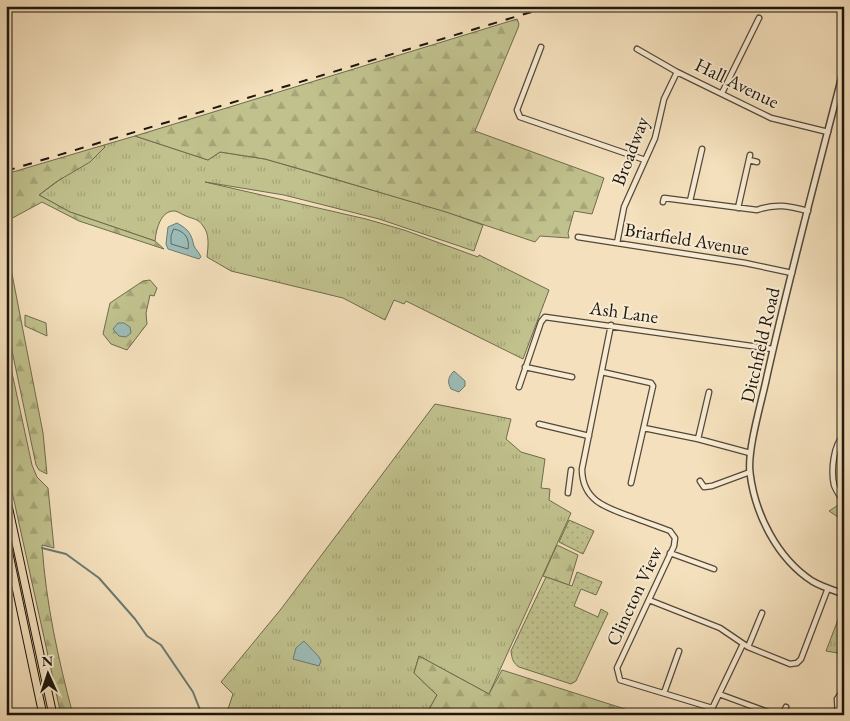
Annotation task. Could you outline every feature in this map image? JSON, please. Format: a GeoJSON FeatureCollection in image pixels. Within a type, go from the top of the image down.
{"type":"FeatureCollection","features":[{"type":"Feature","properties":{"kind":"highway"},"geometry":{"type":"LineString","coordinates":[[6,496],[53,715]]}},
{"type":"Feature","properties":{"kind":"highway"},"geometry":{"type":"LineString","coordinates":[[6,540],[43,715]]}},
{"type":"Feature","properties":{"kind":"street"},"geometry":{"type":"LineString","coordinates":[[722,93],[759,18]]}},
{"type":"Feature","properties":{"kind":"street"},"geometry":{"type":"LineString","coordinates":[[541,47],[517,110],[520,117],[645,160]]}},
{"type":"Feature","properties":{"kind":"street","name":"Hall Avenue"},"geometry":{"type":"LineString","coordinates":[[637,49],[677,72],[771,118],[828,132]]}},
{"type":"Feature","properties":{"kind":"street","name":"Ditchfield Road"},"geometry":{"type":"LineString","coordinates":[[844,68],[792,273],[750,453],[750,472],[756,499],[765,524],[782,554],[790,563],[813,581],[844,594]]}},
{"type":"Feature","properties":{"kind":"street","name":"Broadway"},"geometry":{"type":"LineString","coordinates":[[618,243],[624,207],[655,138],[664,99],[677,72]]}},
{"type":"Feature","properties":{"kind":"street"},"geometry":{"type":"LineString","coordinates":[[690,201],[701,151],[693,152]]}},
{"type":"Feature","properties":{"kind":"street"},"geometry":{"type":"LineString","coordinates":[[738,208],[750,157],[757,162]]}},
{"type":"Feature","properties":{"kind":"street"},"geometry":{"type":"LineString","coordinates":[[663,202],[664,198],[757,210],[779,205],[808,211]]}},
{"type":"Feature","properties":{"kind":"street","name":"Briarfield Avenue"},"geometry":{"type":"LineString","coordinates":[[578,237],[745,262],[792,273]]}},
{"type":"Feature","properties":{"kind":"street","name":"Ash Lane"},"geometry":{"type":"LineString","coordinates":[[518,386],[544,317],[774,349]]}},
{"type":"Feature","properties":{"kind":"street"},"geometry":{"type":"LineString","coordinates":[[570,478],[582,478],[582,469],[611,325]]}},
{"type":"Feature","properties":{"kind":"street"},"geometry":{"type":"LineString","coordinates":[[526,367],[572,377]]}},
{"type":"Feature","properties":{"kind":"street"},"geometry":{"type":"LineString","coordinates":[[602,372],[651,383],[653,386],[631,483]]}},
{"type":"Feature","properties":{"kind":"street"},"geometry":{"type":"LineString","coordinates":[[698,439],[709,392]]}},
{"type":"Feature","properties":{"kind":"street"},"geometry":{"type":"LineString","coordinates":[[539,424],[589,436]]}},
{"type":"Feature","properties":{"kind":"street"},"geometry":{"type":"LineString","coordinates":[[644,428],[698,439],[750,453]]}},
{"type":"Feature","properties":{"kind":"street"},"geometry":{"type":"LineString","coordinates":[[844,435],[839,441],[833,470],[834,484],[844,503]]}},
{"type":"Feature","properties":{"kind":"street"},"geometry":{"type":"LineString","coordinates":[[568,493],[571,470]]}},
{"type":"Feature","properties":{"kind":"street"},"geometry":{"type":"LineString","coordinates":[[700,481],[704,487],[712,486],[750,472]]}},
{"type":"Feature","properties":{"kind":"street","name":"Clincton View"},"geometry":{"type":"LineString","coordinates":[[582,478],[585,487],[594,499],[604,507],[670,531],[675,538],[670,554],[617,668],[620,680],[712,708]]}},
{"type":"Feature","properties":{"kind":"street"},"geometry":{"type":"LineString","coordinates":[[670,554],[714,569]]}},
{"type":"Feature","properties":{"kind":"street"},"geometry":{"type":"LineString","coordinates":[[649,600],[720,628],[748,647],[790,664],[800,659],[828,588]]}},
{"type":"Feature","properties":{"kind":"street"},"geometry":{"type":"LineString","coordinates":[[748,647],[762,613]]}},
{"type":"Feature","properties":{"kind":"street"},"geometry":{"type":"LineString","coordinates":[[709,715],[743,644]]}},
{"type":"Feature","properties":{"kind":"street"},"geometry":{"type":"LineString","coordinates":[[664,693],[679,651]]}},
{"type":"Feature","properties":{"kind":"street"},"geometry":{"type":"LineString","coordinates":[[838,715],[837,699],[844,689]]}},
{"type":"Feature","properties":{"kind":"street"},"geometry":{"type":"LineString","coordinates":[[719,694],[776,715]]}},
{"type":"Feature","properties":{"kind":"street"},"geometry":{"type":"LineString","coordinates":[[782,715],[786,707]]}},
{"type":"Feature","properties":{"kind":"green space"},"geometry":{"type":"Polygon","coordinates":[[[517,19],[518,28],[475,131],[604,178],[592,214],[574,211],[568,233],[569,238],[540,236],[535,242],[446,212],[265,159],[220,152],[208,160],[135,136],[517,19]]]}},
{"type":"Feature","properties":{"kind":"green space"},"geometry":{"type":"Polygon","coordinates":[[[135,136],[208,160],[220,152],[265,159],[444,211],[483,225],[474,251],[379,219],[284,195],[205,182],[366,219],[404,230],[478,257],[479,255],[549,290],[523,359],[406,301],[404,304],[394,300],[385,320],[343,298],[231,271],[207,257],[208,237],[200,222],[176,211],[162,217],[155,241],[70,212],[39,195],[104,147],[104,145],[135,136]]]}},
{"type":"Feature","properties":{"kind":"green space"},"geometry":{"type":"Polygon","coordinates":[[[104,145],[105,147],[90,162],[56,182],[39,195],[70,212],[155,241],[164,249],[79,221],[42,202],[6,223],[6,174],[104,145]]]}},
{"type":"Feature","properties":{"kind":"green space"},"geometry":{"type":"Polygon","coordinates":[[[6,243],[43,433],[47,474],[39,470],[36,465],[6,322],[6,243]]]}},
{"type":"Feature","properties":{"kind":"green space"},"geometry":{"type":"Polygon","coordinates":[[[150,280],[157,288],[154,296],[150,295],[146,313],[147,324],[127,350],[111,344],[103,334],[110,303],[143,281],[150,280]]]}},
{"type":"Feature","properties":{"kind":"green space"},"geometry":{"type":"Polygon","coordinates":[[[25,315],[46,323],[47,336],[25,326],[25,315]]]}},
{"type":"Feature","properties":{"kind":"green space"},"geometry":{"type":"Polygon","coordinates":[[[6,345],[32,465],[37,477],[48,488],[54,548],[42,545],[46,588],[53,631],[73,715],[61,715],[6,464],[6,345]]]}},
{"type":"Feature","properties":{"kind":"green space"},"geometry":{"type":"Polygon","coordinates":[[[435,404],[511,419],[506,439],[521,452],[545,459],[541,488],[550,489],[549,500],[571,513],[489,694],[419,656],[414,673],[437,695],[426,715],[226,715],[233,694],[221,682],[281,609],[435,404]]]}},
{"type":"Feature","properties":{"kind":"green space"},"geometry":{"type":"Polygon","coordinates":[[[837,491],[844,492],[844,521],[829,511],[843,502],[837,491]]]}},
{"type":"Feature","properties":{"kind":"green space"},"geometry":{"type":"Polygon","coordinates":[[[569,520],[594,531],[583,554],[559,542],[569,520]]]}},
{"type":"Feature","properties":{"kind":"green space"},"geometry":{"type":"Polygon","coordinates":[[[557,545],[578,555],[569,585],[543,576],[557,545]]]}},
{"type":"Feature","properties":{"kind":"green space"},"geometry":{"type":"Polygon","coordinates":[[[577,572],[602,582],[596,595],[581,589],[574,606],[598,617],[601,609],[608,613],[576,681],[571,684],[519,667],[513,660],[511,651],[546,577],[572,586],[577,572]]]}},
{"type":"Feature","properties":{"kind":"green space"},"geometry":{"type":"Polygon","coordinates":[[[844,604],[844,654],[826,651],[844,604]]]}},
{"type":"Feature","properties":{"kind":"green space"},"geometry":{"type":"Polygon","coordinates":[[[419,656],[489,694],[502,670],[644,715],[426,715],[437,695],[414,673],[419,656]]]}},
{"type":"Feature","properties":{"kind":"water"},"geometry":{"type":"Polygon","coordinates":[[[177,223],[189,232],[194,246],[201,257],[199,259],[168,249],[166,244],[168,227],[177,223]]]}},
{"type":"Feature","properties":{"kind":"water"},"geometry":{"type":"Polygon","coordinates":[[[118,323],[124,323],[130,327],[131,333],[126,337],[119,336],[113,329],[118,323]]]}},
{"type":"Feature","properties":{"kind":"water"},"geometry":{"type":"Polygon","coordinates":[[[454,371],[465,381],[465,386],[459,392],[451,389],[449,384],[449,377],[454,371]]]}},
{"type":"Feature","properties":{"kind":"water"},"geometry":{"type":"Polygon","coordinates":[[[304,641],[319,657],[321,661],[319,666],[293,659],[296,648],[304,641]]]}},
{"type":"Feature","properties":{"kind":"waterway"},"geometry":{"type":"LineString","coordinates":[[42,548],[66,554],[99,578],[135,619],[147,636],[161,645],[193,692],[202,715]]}},
{"type":"Feature","properties":{"kind":"railway"},"geometry":{"type":"LineString","coordinates":[[6,171],[551,6]]}}]}
